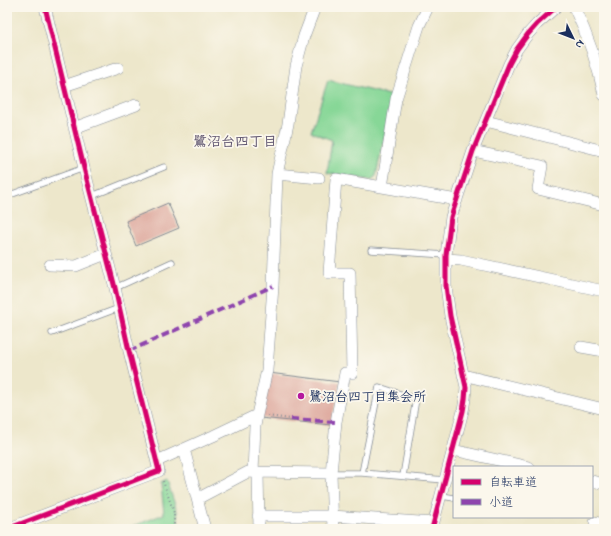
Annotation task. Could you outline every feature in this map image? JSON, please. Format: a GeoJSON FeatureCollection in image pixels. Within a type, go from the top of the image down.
{"type":"FeatureCollection","features":[{"type":"Feature","properties":{"kind":"street"},"geometry":{"type":"LineString","coordinates":[[45,7],[158,466]]}},
{"type":"Feature","properties":{"kind":"street"},"geometry":{"type":"LineString","coordinates":[[259,529],[255,472],[255,426],[267,370],[273,286],[277,174],[288,124],[296,66],[304,36],[315,7]]}},
{"type":"Feature","properties":{"kind":"street"},"geometry":{"type":"LineString","coordinates":[[382,187],[396,99],[419,26],[428,7]]}},
{"type":"Feature","properties":{"kind":"street"},"geometry":{"type":"LineString","coordinates":[[258,516],[332,516],[433,526],[463,411],[466,387],[450,316],[446,286],[446,257],[451,217],[473,151],[509,64],[517,49],[537,24],[556,7]]}},
{"type":"Feature","properties":{"kind":"street"},"geometry":{"type":"LineString","coordinates":[[574,7],[583,25],[604,95]]}},
{"type":"Feature","properties":{"kind":"street"},"geometry":{"type":"LineString","coordinates":[[64,86],[118,68]]}},
{"type":"Feature","properties":{"kind":"street"},"geometry":{"type":"LineString","coordinates":[[74,128],[136,105]]}},
{"type":"Feature","properties":{"kind":"street"},"geometry":{"type":"LineString","coordinates":[[486,121],[604,150]]}},
{"type":"Feature","properties":{"kind":"street"},"geometry":{"type":"LineString","coordinates":[[473,151],[542,166],[538,189],[604,205]]}},
{"type":"Feature","properties":{"kind":"street"},"geometry":{"type":"LineString","coordinates":[[277,174],[319,178]]}},
{"type":"Feature","properties":{"kind":"street"},"geometry":{"type":"LineString","coordinates":[[333,529],[331,472],[336,422],[345,372],[352,373],[350,273],[329,274],[336,178],[457,200]]}},
{"type":"Feature","properties":{"kind":"street"},"geometry":{"type":"LineString","coordinates":[[50,265],[76,266],[106,254]]}},
{"type":"Feature","properties":{"kind":"street"},"geometry":{"type":"LineString","coordinates":[[446,257],[604,291]]}},
{"type":"Feature","properties":{"kind":"street"},"geometry":{"type":"LineString","coordinates":[[581,347],[604,351]]}},
{"type":"Feature","properties":{"kind":"street"},"geometry":{"type":"LineString","coordinates":[[464,375],[604,409]]}},
{"type":"Feature","properties":{"kind":"street"},"geometry":{"type":"LineString","coordinates":[[7,529],[158,466],[184,449],[257,415]]}},
{"type":"Feature","properties":{"kind":"street"},"geometry":{"type":"LineString","coordinates":[[184,449],[205,529]]}},
{"type":"Feature","properties":{"kind":"street"},"geometry":{"type":"LineString","coordinates":[[453,450],[525,466]]}},
{"type":"Feature","properties":{"kind":"street"},"geometry":{"type":"LineString","coordinates":[[197,499],[248,472],[331,472]]}},
{"type":"Feature","properties":{"kind":"street"},"geometry":{"type":"LineString","coordinates":[[593,481],[604,484]]}},
{"type":"Feature","properties":{"kind":"lane"},"geometry":{"type":"LineString","coordinates":[[92,196],[164,167]]}},
{"type":"Feature","properties":{"kind":"lane"},"geometry":{"type":"LineString","coordinates":[[7,196],[84,168]]}},
{"type":"Feature","properties":{"kind":"lane"},"geometry":{"type":"LineString","coordinates":[[371,250],[446,257]]}},
{"type":"Feature","properties":{"kind":"lane"},"geometry":{"type":"LineString","coordinates":[[115,288],[172,262]]}},
{"type":"Feature","properties":{"kind":"lane"},"geometry":{"type":"LineString","coordinates":[[52,333],[119,308]]}},
{"type":"Feature","properties":{"kind":"lane"},"geometry":{"type":"LineString","coordinates":[[362,473],[379,387],[416,398],[403,476]]}},
{"type":"Feature","properties":{"kind":"lane"},"geometry":{"type":"LineString","coordinates":[[331,472],[445,480]]}},
{"type":"Feature","properties":{"kind":"lane"},"geometry":{"type":"LineString","coordinates":[[442,496],[453,498]]}},
{"type":"Feature","properties":{"kind":"path"},"geometry":{"type":"LineString","coordinates":[[257,415],[291,419]]}},
{"type":"Feature","properties":{"kind":"path"},"geometry":{"type":"LineString","coordinates":[[158,466],[174,513],[174,529]]}},
{"type":"Feature","properties":{"kind":"green space"},"geometry":{"type":"Polygon","coordinates":[[[328,80],[393,96],[376,176],[371,180],[327,173],[332,140],[311,132],[328,80]]]}},
{"type":"Feature","properties":{"kind":"green space"},"geometry":{"type":"Polygon","coordinates":[[[167,481],[177,511],[179,529],[126,529],[164,514],[161,484],[167,481]]]}},
{"type":"Feature","properties":{"kind":"building"},"geometry":{"type":"Polygon","coordinates":[[[168,203],[179,228],[136,246],[126,221],[168,203]]]}},
{"type":"Feature","properties":{"kind":"building","name":"鷺沼台四丁目集会所"},"geometry":{"type":"Polygon","coordinates":[[[269,373],[340,382],[331,425],[260,418],[269,373]]]}},
{"type":"Feature","properties":{"kind":"marked path"},"geometry":{"type":"LineString","coordinates":[[129,351],[273,286]]}},
{"type":"Feature","properties":{"kind":"marked path"},"geometry":{"type":"LineString","coordinates":[[291,419],[336,422]]}},
{"type":"Feature","properties":{"kind":"cycle path"},"geometry":{"type":"LineString","coordinates":[[7,529],[159,471],[45,7]]}},
{"type":"Feature","properties":{"kind":"cycle path"},"geometry":{"type":"LineString","coordinates":[[432,529],[463,411],[466,387],[450,316],[446,286],[446,255],[451,217],[473,151],[509,64],[517,49],[528,34],[556,7]]}},
{"type":"Feature","properties":{"kind":"place","name":"鷺沼台四丁目集会所"},"geometry":{"type":"Point","coordinates":[301,396]}},
{"type":"Feature","properties":{"kind":"district","name":"鷺沼台四丁目"},"geometry":{"type":"Point","coordinates":[235,141]}}]}
